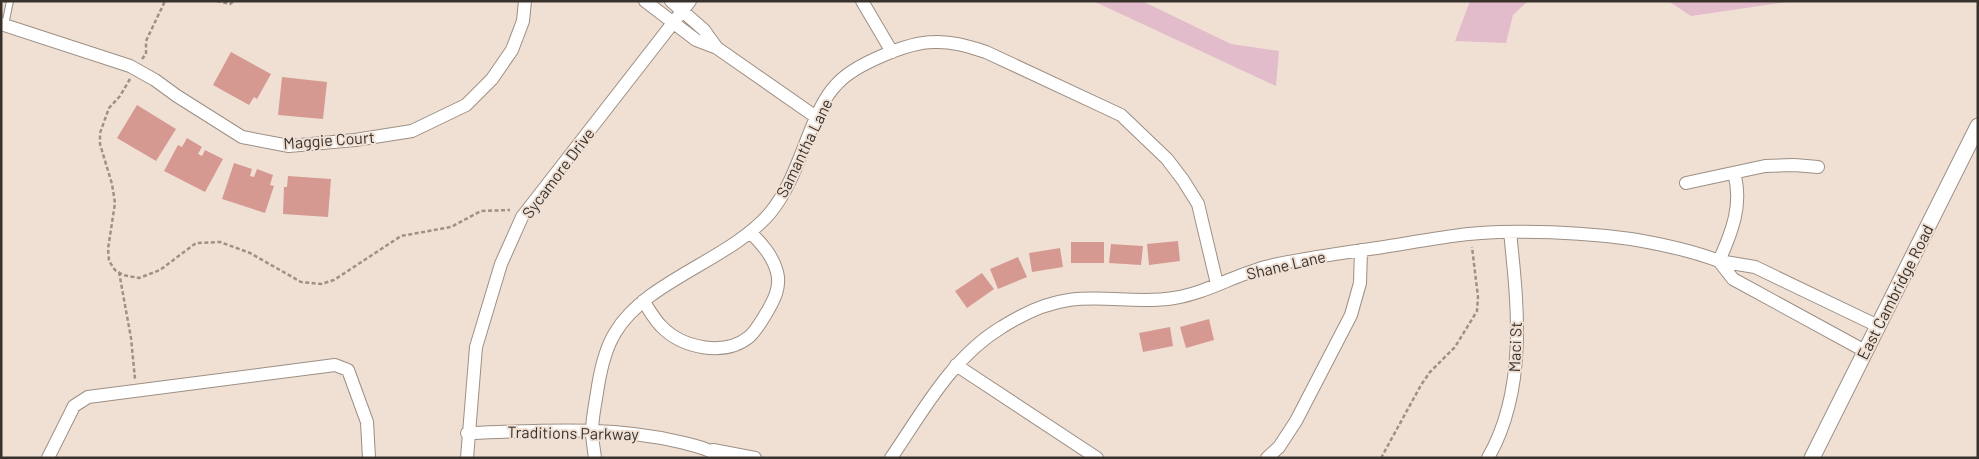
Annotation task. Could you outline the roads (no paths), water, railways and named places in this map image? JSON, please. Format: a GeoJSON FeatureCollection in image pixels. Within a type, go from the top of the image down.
{"type":"FeatureCollection","features":[{"type":"Feature","properties":{"kind":"street","name":"Maggie Court"},"geometry":{"type":"LineString","coordinates":[[3,24],[136,69],[156,80],[176,96],[242,137],[289,146],[355,140],[412,131],[466,105],[492,79],[512,50],[523,21],[525,1]]}},
{"type":"Feature","properties":{"kind":"street"},"geometry":{"type":"LineString","coordinates":[[645,1],[696,40],[717,48],[816,117]]}},
{"type":"Feature","properties":{"kind":"street"},"geometry":{"type":"LineString","coordinates":[[671,1],[686,6],[717,48]]}},
{"type":"Feature","properties":{"kind":"street"},"geometry":{"type":"LineString","coordinates":[[862,1],[892,52]]}},
{"type":"Feature","properties":{"kind":"street","name":"Sycamore Drive"},"geometry":{"type":"LineString","coordinates":[[467,458],[467,433],[476,347],[501,264],[522,217],[686,6]]}},
{"type":"Feature","properties":{"kind":"street","name":"Samantha Lane"},"geometry":{"type":"LineString","coordinates":[[595,458],[592,431],[602,364],[615,333],[624,320],[643,301],[740,240],[770,213],[799,160],[816,117],[836,85],[862,66],[899,48],[934,42],[986,52],[1121,114],[1167,159],[1198,204],[1217,284]]}},
{"type":"Feature","properties":{"kind":"street","name":"East Cambridge Road"},"geometry":{"type":"LineString","coordinates":[[1812,458],[1978,126]]}},
{"type":"Feature","properties":{"kind":"street"},"geometry":{"type":"LineString","coordinates":[[1686,183],[1754,168],[1777,165],[1818,166]]}},
{"type":"Feature","properties":{"kind":"street"},"geometry":{"type":"LineString","coordinates":[[1719,261],[1736,219],[1738,186],[1734,173]]}},
{"type":"Feature","properties":{"kind":"street"},"geometry":{"type":"LineString","coordinates":[[643,301],[661,326],[672,335],[691,344],[709,349],[731,345],[749,337],[764,318],[776,296],[778,275],[773,259],[750,232]]}},
{"type":"Feature","properties":{"kind":"street","name":"Maci St"},"geometry":{"type":"LineString","coordinates":[[1488,458],[1498,440],[1509,412],[1517,351],[1510,232]]}},
{"type":"Feature","properties":{"kind":"street","name":"Shane Lane"},"geometry":{"type":"LineString","coordinates":[[891,458],[956,365],[972,348],[1003,326],[1048,306],[1069,300],[1152,301],[1174,298],[1268,266],[1360,250],[1482,233],[1568,232],[1608,236],[1697,252],[1719,261]]}},
{"type":"Feature","properties":{"kind":"street"},"geometry":{"type":"LineString","coordinates":[[1267,458],[1279,448],[1296,422],[1351,315],[1360,283],[1360,250]]}},
{"type":"Feature","properties":{"kind":"street"},"geometry":{"type":"LineString","coordinates":[[1719,261],[1735,262],[1754,267],[1878,326]]}},
{"type":"Feature","properties":{"kind":"street"},"geometry":{"type":"LineString","coordinates":[[1719,261],[1733,279],[1866,351]]}},
{"type":"Feature","properties":{"kind":"street"},"geometry":{"type":"LineString","coordinates":[[48,458],[74,406],[88,397],[335,365],[348,370],[367,422],[369,458]]}},
{"type":"Feature","properties":{"kind":"street"},"geometry":{"type":"LineString","coordinates":[[956,365],[1097,458]]}},
{"type":"Feature","properties":{"kind":"street","name":"Traditions Parkway"},"geometry":{"type":"LineString","coordinates":[[467,433],[592,431],[649,435],[755,458]]}},
{"type":"Feature","properties":{"kind":"street","name":"Traditions Parkway"},"geometry":{"type":"LineString","coordinates":[[708,449],[722,458]]}},
{"type":"Feature","properties":{"kind":"lane"},"geometry":{"type":"LineString","coordinates":[[3,24],[10,1]]}}]}
